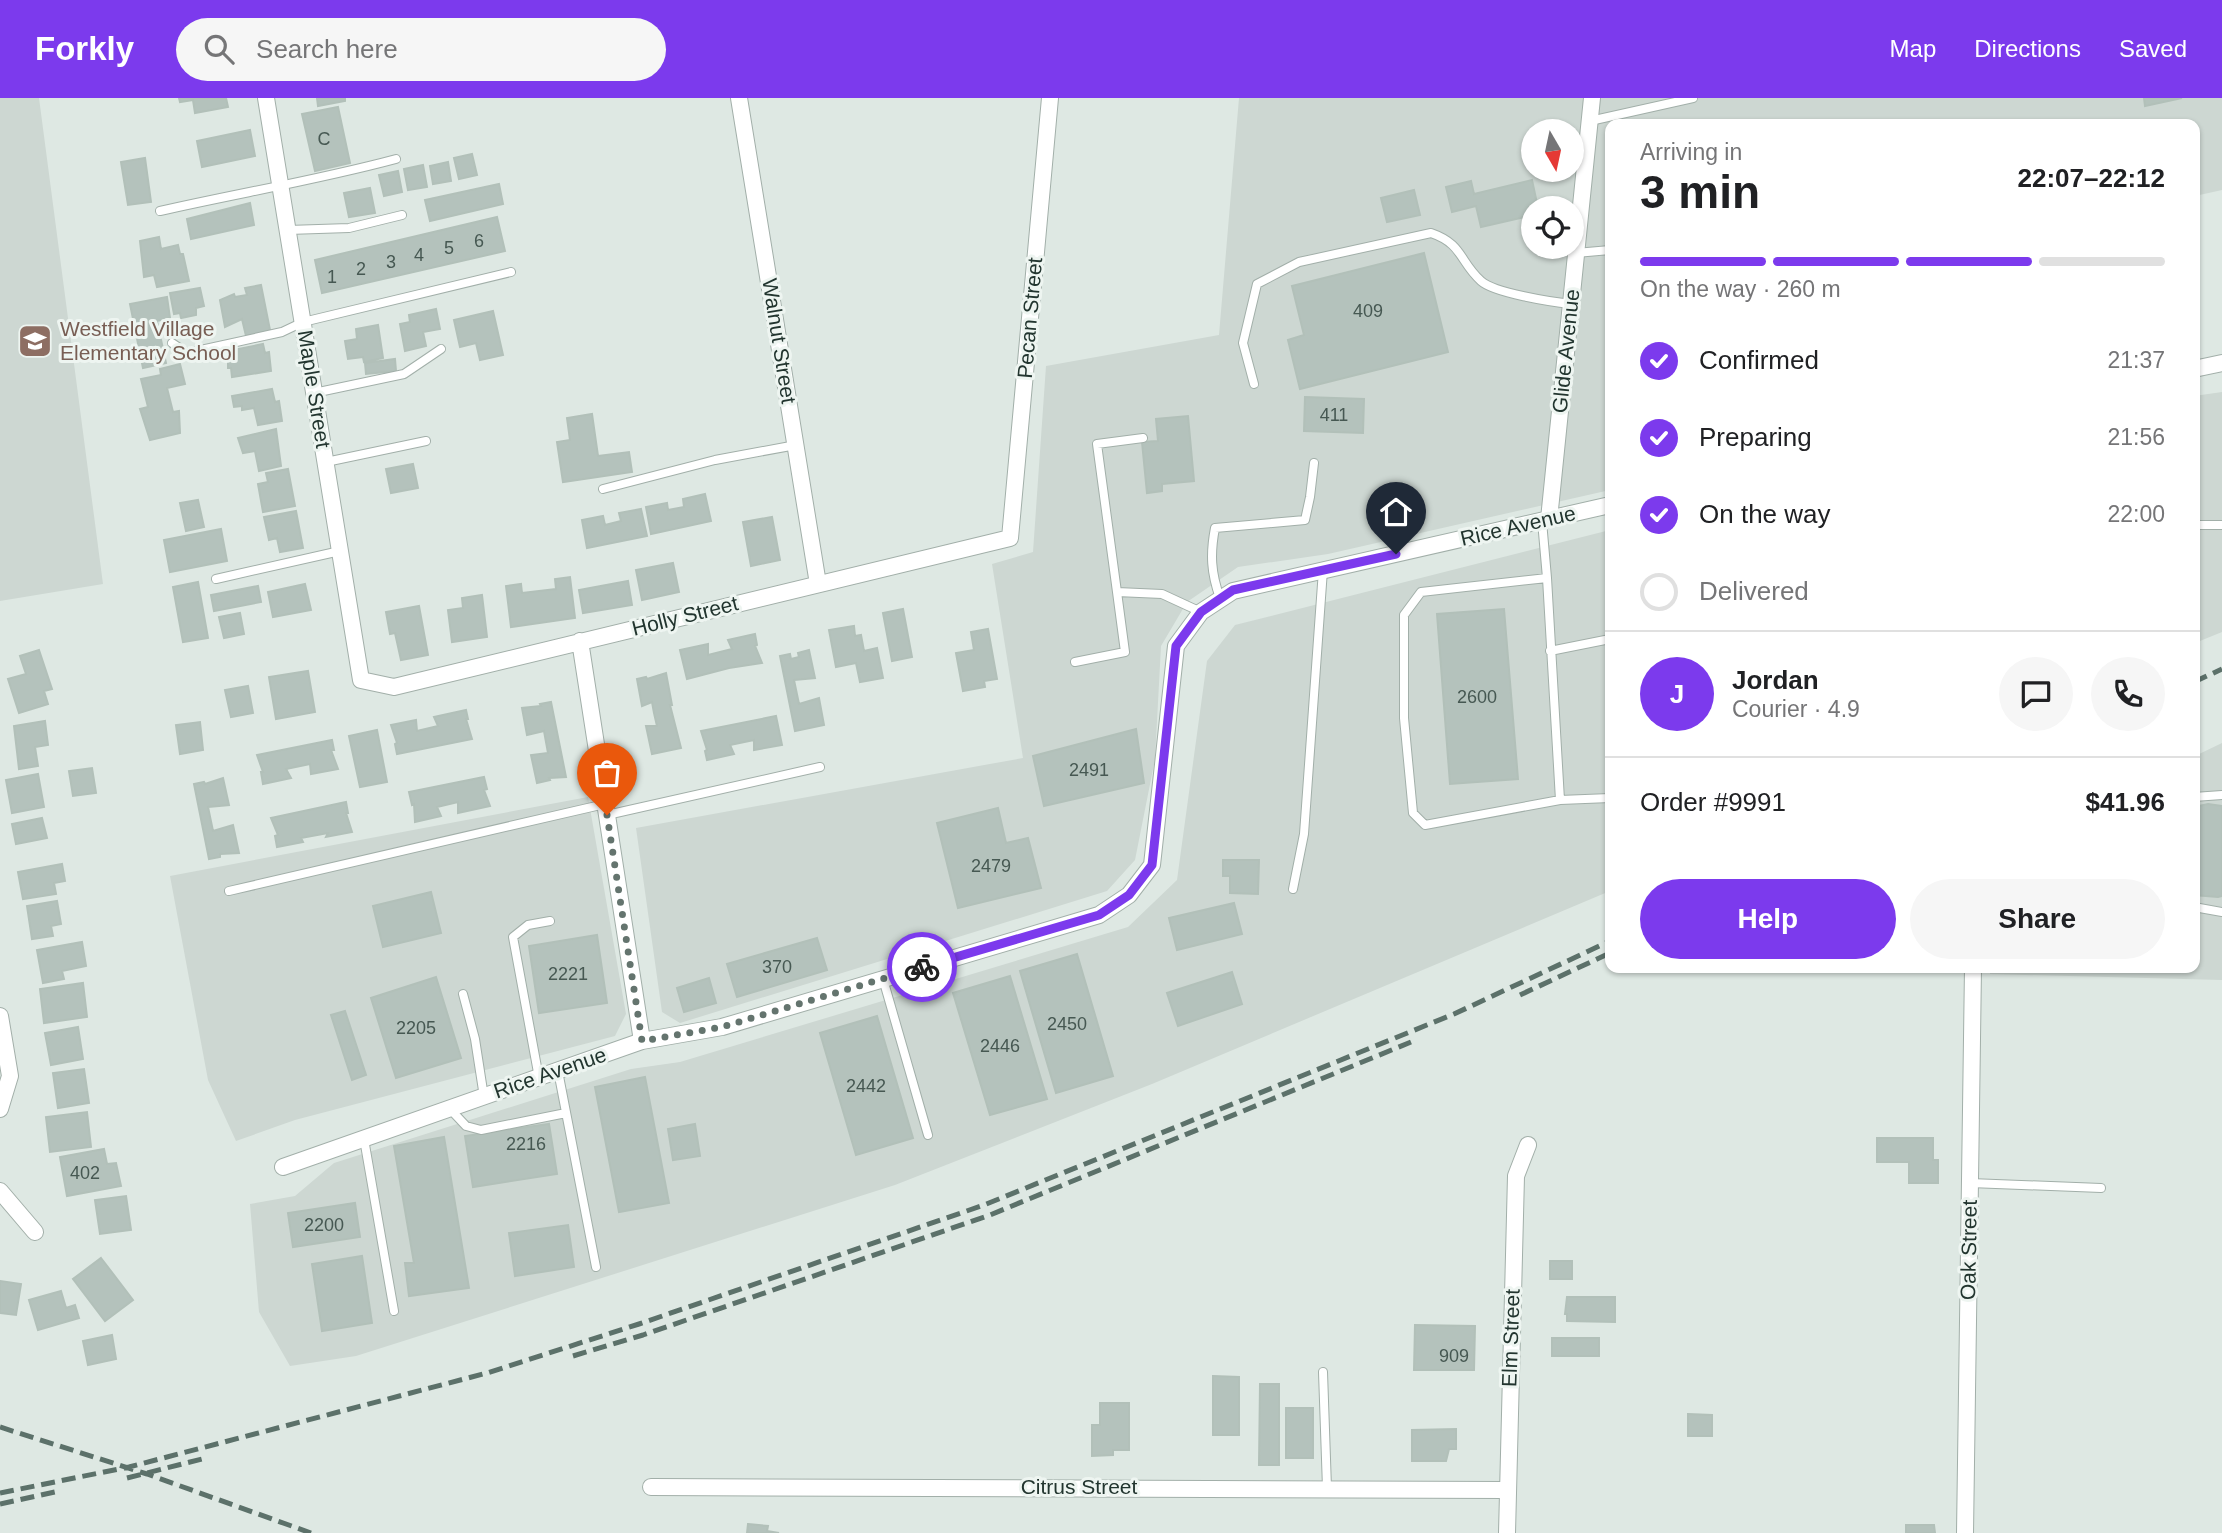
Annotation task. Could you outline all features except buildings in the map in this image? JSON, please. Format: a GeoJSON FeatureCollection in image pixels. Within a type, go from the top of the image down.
{"type":"FeatureCollection","features":[{"type":"Feature","properties":{"kind":"street","name":"Maple Street"},"geometry":{"type":"LineString","coordinates":[[266,98],[361,680]]}},
{"type":"Feature","properties":{"kind":"street","name":"Walnut Street"},"geometry":{"type":"LineString","coordinates":[[739,98],[818,583]]}},
{"type":"Feature","properties":{"kind":"street","name":"Pecan Street"},"geometry":{"type":"LineString","coordinates":[[1010,538],[1050,98]]}},
{"type":"Feature","properties":{"kind":"street","name":"Glide Avenue"},"geometry":{"type":"LineString","coordinates":[[1582,196],[1592,98]]}},
{"type":"Feature","properties":{"kind":"street","name":"Glide Avenue"},"geometry":{"type":"LineString","coordinates":[[1546,520],[1575,259]]}},
{"type":"Feature","properties":{"kind":"street"},"geometry":{"type":"LineString","coordinates":[[2200,368],[2222,363]]}},
{"type":"Feature","properties":{"kind":"street","name":"Rice Avenue"},"geometry":{"type":"LineString","coordinates":[[283,1167],[642,1041],[722,1027],[1099,915],[1129,895],[1152,865],[1176,646],[1201,612],[1233,590],[1605,506]]}},
{"type":"Feature","properties":{"kind":"street","name":"Holly Street"},"geometry":{"type":"LineString","coordinates":[[361,680],[394,687],[1010,538]]}},
{"type":"Feature","properties":{"kind":"street"},"geometry":{"type":"LineString","coordinates":[[580,641],[642,1041]]}},
{"type":"Feature","properties":{"kind":"street","name":"Oak Street"},"geometry":{"type":"LineString","coordinates":[[1965,1533],[1973,973]]}},
{"type":"Feature","properties":{"kind":"street"},"geometry":{"type":"LineString","coordinates":[[0,1016],[10,1076],[0,1109]]}},
{"type":"Feature","properties":{"kind":"street","name":"Elm Street"},"geometry":{"type":"LineString","coordinates":[[1507,1533],[1516,1176],[1528,1145]]}},
{"type":"Feature","properties":{"kind":"street"},"geometry":{"type":"LineString","coordinates":[[0,1191],[35,1232]]}},
{"type":"Feature","properties":{"kind":"street","name":"Citrus Street"},"geometry":{"type":"LineString","coordinates":[[651,1487],[1507,1490]]}},
{"type":"Feature","properties":{"kind":"lane"},"geometry":{"type":"LineString","coordinates":[[1590,121],[1693,98]]}},
{"type":"Feature","properties":{"kind":"lane"},"geometry":{"type":"LineString","coordinates":[[160,211],[321,179],[396,159]]}},
{"type":"Feature","properties":{"kind":"lane"},"geometry":{"type":"LineString","coordinates":[[288,230],[349,228],[402,215]]}},
{"type":"Feature","properties":{"kind":"lane"},"geometry":{"type":"LineString","coordinates":[[1254,384],[1243,343],[1257,284],[1299,262],[1431,233],[1450,239],[1482,282],[1542,301],[1571,304]]}},
{"type":"Feature","properties":{"kind":"lane"},"geometry":{"type":"LineString","coordinates":[[1584,252],[1605,250]]}},
{"type":"Feature","properties":{"kind":"lane"},"geometry":{"type":"LineString","coordinates":[[172,343],[187,353],[282,332],[303,322],[511,272]]}},
{"type":"Feature","properties":{"kind":"lane"},"geometry":{"type":"LineString","coordinates":[[314,393],[404,374],[441,349]]}},
{"type":"Feature","properties":{"kind":"lane"},"geometry":{"type":"LineString","coordinates":[[1075,662],[1125,653],[1097,444],[1143,438]]}},
{"type":"Feature","properties":{"kind":"lane"},"geometry":{"type":"LineString","coordinates":[[326,462],[426,441]]}},
{"type":"Feature","properties":{"kind":"lane"},"geometry":{"type":"LineString","coordinates":[[603,489],[715,460],[796,444]]}},
{"type":"Feature","properties":{"kind":"lane"},"geometry":{"type":"LineString","coordinates":[[1220,598],[1213,580],[1210,556],[1215,528],[1304,520],[1310,498],[1314,463]]}},
{"type":"Feature","properties":{"kind":"lane"},"geometry":{"type":"LineString","coordinates":[[1546,520],[1551,611],[1550,651],[1560,800]]}},
{"type":"Feature","properties":{"kind":"lane"},"geometry":{"type":"LineString","coordinates":[[2200,525],[2222,525]]}},
{"type":"Feature","properties":{"kind":"lane"},"geometry":{"type":"LineString","coordinates":[[216,579],[340,551]]}},
{"type":"Feature","properties":{"kind":"lane"},"geometry":{"type":"LineString","coordinates":[[1293,890],[1304,834],[1323,570]]}},
{"type":"Feature","properties":{"kind":"lane"},"geometry":{"type":"LineString","coordinates":[[1548,578],[1421,592],[1404,615],[1404,718],[1413,813],[1425,825],[1560,800],[1605,797]]}},
{"type":"Feature","properties":{"kind":"lane"},"geometry":{"type":"LineString","coordinates":[[1117,592],[1162,594],[1201,612]]}},
{"type":"Feature","properties":{"kind":"lane"},"geometry":{"type":"LineString","coordinates":[[1550,651],[1605,640]]}},
{"type":"Feature","properties":{"kind":"lane"},"geometry":{"type":"LineString","coordinates":[[229,891],[820,767]]}},
{"type":"Feature","properties":{"kind":"lane"},"geometry":{"type":"LineString","coordinates":[[2200,797],[2222,795]]}},
{"type":"Feature","properties":{"kind":"lane"},"geometry":{"type":"LineString","coordinates":[[2200,908],[2222,912]]}},
{"type":"Feature","properties":{"kind":"lane"},"geometry":{"type":"LineString","coordinates":[[539,1077],[513,937],[528,925],[550,921]]}},
{"type":"Feature","properties":{"kind":"lane"},"geometry":{"type":"LineString","coordinates":[[883,979],[928,1135]]}},
{"type":"Feature","properties":{"kind":"lane"},"geometry":{"type":"LineString","coordinates":[[463,994],[475,1039],[484,1097]]}},
{"type":"Feature","properties":{"kind":"lane"},"geometry":{"type":"LineString","coordinates":[[558,1071],[596,1267]]}},
{"type":"Feature","properties":{"kind":"lane"},"geometry":{"type":"LineString","coordinates":[[450,1109],[466,1126],[481,1130],[566,1113]]}},
{"type":"Feature","properties":{"kind":"lane"},"geometry":{"type":"LineString","coordinates":[[364,1139],[394,1311]]}},
{"type":"Feature","properties":{"kind":"lane"},"geometry":{"type":"LineString","coordinates":[[1970,1183],[2101,1188]]}},
{"type":"Feature","properties":{"kind":"lane"},"geometry":{"type":"LineString","coordinates":[[1323,1372],[1327,1488]]}},
{"type":"Feature","properties":{"kind":"shaded area","name":"Westfield Village Elementary School"},"geometry":{"type":"Polygon","coordinates":[[[0,98],[39,98],[103,584],[0,601],[0,98]]]}},
{"type":"Feature","properties":{"kind":"shaded area"},"geometry":{"type":"Polygon","coordinates":[[[1239,98],[2222,98],[2222,190],[2200,195],[2200,119],[1605,119],[1605,491],[1328,554],[1238,567],[1187,602],[1161,646],[1155,759],[1135,860],[1107,891],[680,1023],[662,1012],[636,828],[1023,758],[992,564],[1033,552],[1046,366],[1219,335],[1239,98]]]}},
{"type":"Feature","properties":{"kind":"shaded area"},"geometry":{"type":"Polygon","coordinates":[[[2222,392],[2222,632],[2200,641],[2200,395],[2222,392]]]}},
{"type":"Feature","properties":{"kind":"shaded area"},"geometry":{"type":"Polygon","coordinates":[[[1605,531],[1605,893],[1152,1084],[895,1185],[356,1356],[290,1366],[259,1312],[250,1204],[295,1196],[334,1163],[631,1069],[680,1062],[1128,927],[1177,880],[1207,661],[1235,625],[1605,531]]]}},
{"type":"Feature","properties":{"kind":"shaded area"},"geometry":{"type":"Polygon","coordinates":[[[2222,743],[2222,980],[1990,974],[2200,973],[2200,754],[2222,743]]]}},
{"type":"Feature","properties":{"kind":"shaded area"},"geometry":{"type":"Polygon","coordinates":[[[588,797],[626,1014],[615,1036],[295,1120],[236,1141],[208,1080],[170,876],[588,797]]]}},
{"type":"Feature","properties":{"kind":"railway"},"geometry":{"type":"LineString","coordinates":[[2200,679],[2222,669]]}},
{"type":"Feature","properties":{"kind":"railway"},"geometry":{"type":"LineString","coordinates":[[0,1493],[129,1467],[487,1373],[639,1324],[984,1205],[1454,1014],[1605,943]]}},
{"type":"Feature","properties":{"kind":"railway"},"geometry":{"type":"LineString","coordinates":[[1520,995],[1605,955]]}},
{"type":"Feature","properties":{"kind":"railway"},"geometry":{"type":"LineString","coordinates":[[573,1356],[643,1335],[990,1215],[1411,1042]]}},
{"type":"Feature","properties":{"kind":"railway"},"geometry":{"type":"LineString","coordinates":[[0,1427],[147,1474],[311,1533]]}},
{"type":"Feature","properties":{"kind":"railway"},"geometry":{"type":"LineString","coordinates":[[127,1478],[202,1459]]}},
{"type":"Feature","properties":{"kind":"railway"},"geometry":{"type":"LineString","coordinates":[[0,1504],[55,1492]]}},
{"type":"Feature","properties":{"kind":"way so far"},"geometry":{"type":"LineString","coordinates":[[607,815],[642,1041],[722,1027],[922,967]]}},
{"type":"Feature","properties":{"kind":"place","name":"Westfield Village Elementary School"},"geometry":{"type":"Point","coordinates":[35,341]}},
{"type":"Feature","properties":{"kind":"route"},"geometry":{"type":"LineString","coordinates":[[922,967],[1099,915],[1129,895],[1152,865],[1176,646],[1201,612],[1233,590],[1396,554]]}}]}
